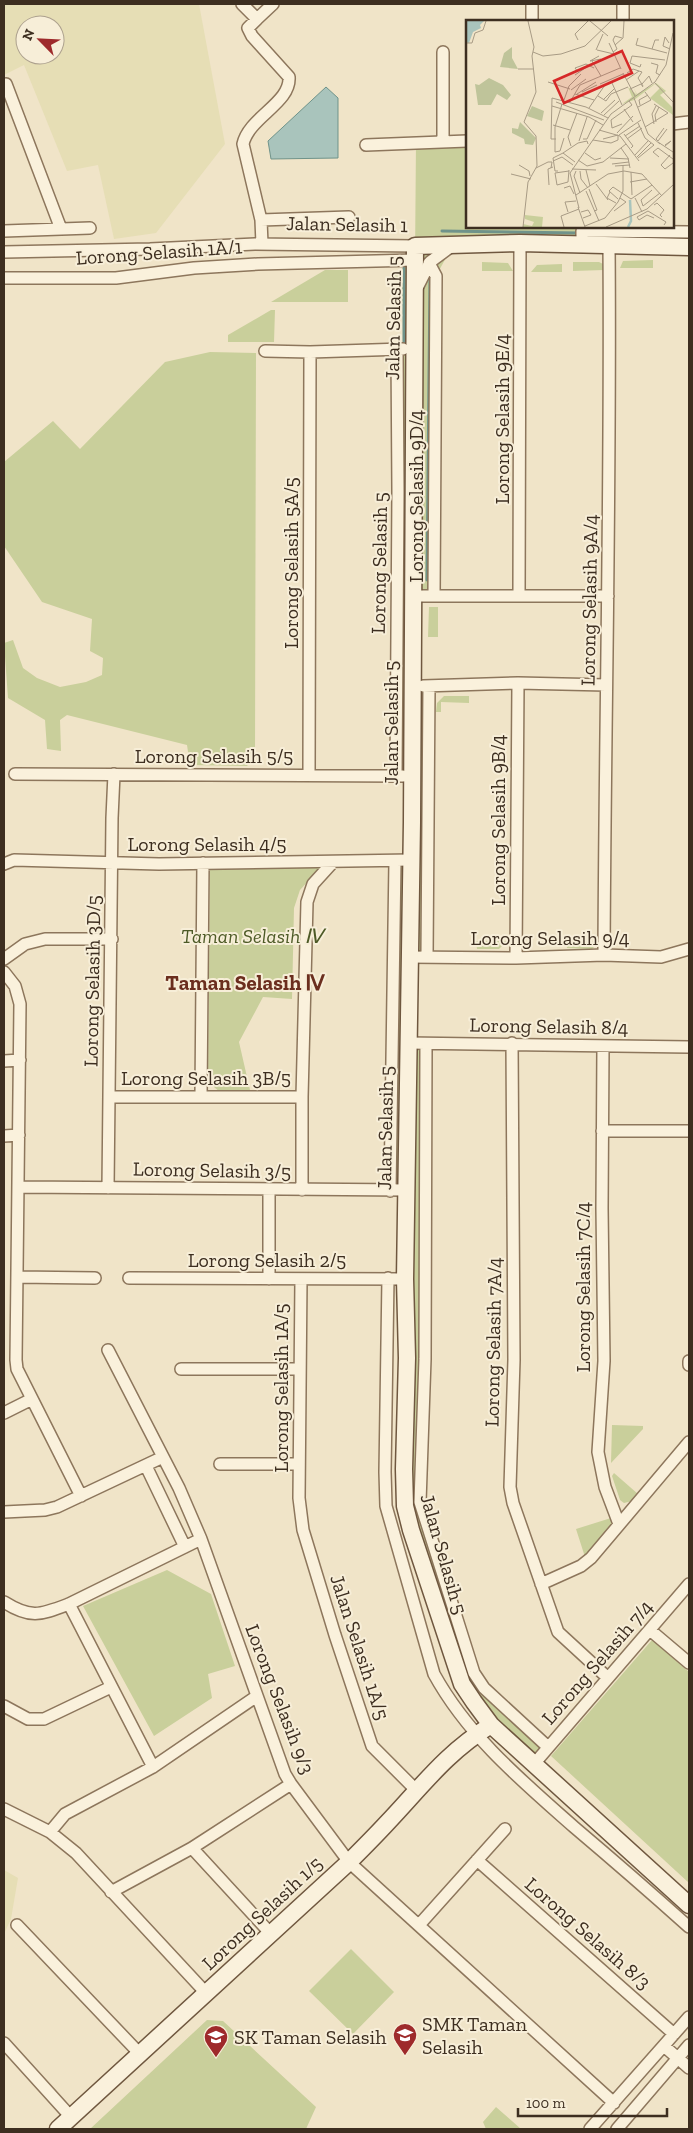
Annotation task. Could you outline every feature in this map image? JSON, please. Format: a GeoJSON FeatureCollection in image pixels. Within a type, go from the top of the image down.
{"type":"FeatureCollection","features":[{"type":"Feature","properties":{"kind":"street"},"geometry":{"type":"LineString","coordinates":[[242,4],[257,19]]}},
{"type":"Feature","properties":{"kind":"street"},"geometry":{"type":"LineString","coordinates":[[258,264],[261,220],[243,144],[245,135],[286,92],[290,85],[289,76],[252,36],[248,28],[273,4]]}},
{"type":"Feature","properties":{"kind":"street"},"geometry":{"type":"LineString","coordinates":[[532,4],[532,20]]}},
{"type":"Feature","properties":{"kind":"street"},"geometry":{"type":"LineString","coordinates":[[622,20],[623,4]]}},
{"type":"Feature","properties":{"kind":"street"},"geometry":{"type":"LineString","coordinates":[[443,52],[443,141]]}},
{"type":"Feature","properties":{"kind":"street"},"geometry":{"type":"LineString","coordinates":[[6,84],[61,229]]}},
{"type":"Feature","properties":{"kind":"street"},"geometry":{"type":"LineString","coordinates":[[673,124],[689,122]]}},
{"type":"Feature","properties":{"kind":"street"},"geometry":{"type":"LineString","coordinates":[[366,145],[466,140]]}},
{"type":"Feature","properties":{"kind":"street"},"geometry":{"type":"LineString","coordinates":[[261,220],[349,217]]}},
{"type":"Feature","properties":{"kind":"street"},"geometry":{"type":"LineString","coordinates":[[4,231],[90,228]]}},
{"type":"Feature","properties":{"kind":"street"},"geometry":{"type":"LineString","coordinates":[[586,234],[689,232]]}},
{"type":"Feature","properties":{"kind":"street","name":"Jalan Selasih 1"},"geometry":{"type":"LineString","coordinates":[[4,252],[150,249],[259,244],[420,256],[453,245],[520,243],[586,234],[609,246],[689,247]]}},
{"type":"Feature","properties":{"kind":"street","name":"Lorong Selasih 9E/4"},"geometry":{"type":"LineString","coordinates":[[519,596],[520,243]]}},
{"type":"Feature","properties":{"kind":"street","name":"Lorong Selasih 9A/4"},"geometry":{"type":"LineString","coordinates":[[604,955],[610,485],[609,246]]}},
{"type":"Feature","properties":{"kind":"street","name":"Lorong Selasih 9D/4"},"geometry":{"type":"LineString","coordinates":[[420,256],[436,276],[434,596]]}},
{"type":"Feature","properties":{"kind":"street","name":"Lorong Selasih 1A/1"},"geometry":{"type":"LineString","coordinates":[[4,278],[116,278],[194,268],[420,256]]}},
{"type":"Feature","properties":{"kind":"street","name":"Jalan Selasih 5"},"geometry":{"type":"LineString","coordinates":[[420,256],[415,296],[412,686],[404,776],[398,1190],[405,1279],[407,1358],[405,1506],[411,1530],[462,1684],[491,1725],[689,1905]]}},
{"type":"Feature","properties":{"kind":"street"},"geometry":{"type":"LineString","coordinates":[[265,351],[310,352],[414,348]]}},
{"type":"Feature","properties":{"kind":"street","name":"Lorong Selasih 5"},"geometry":{"type":"LineString","coordinates":[[397,350],[404,776]]}},
{"type":"Feature","properties":{"kind":"street","name":"Lorong Selasih 5A/5"},"geometry":{"type":"LineString","coordinates":[[309,775],[310,352]]}},
{"type":"Feature","properties":{"kind":"street","name":"Lorong Selasih 9D/4"},"geometry":{"type":"LineString","coordinates":[[412,596],[608,596]]}},
{"type":"Feature","properties":{"kind":"street"},"geometry":{"type":"LineString","coordinates":[[412,686],[518,683],[606,685]]}},
{"type":"Feature","properties":{"kind":"street","name":"Lorong Selasih 9B/4"},"geometry":{"type":"LineString","coordinates":[[516,958],[518,683]]}},
{"type":"Feature","properties":{"kind":"street"},"geometry":{"type":"LineString","coordinates":[[427,957],[429,687]]}},
{"type":"Feature","properties":{"kind":"street","name":"Lorong Selasih 5/5"},"geometry":{"type":"LineString","coordinates":[[15,774],[404,776]]}},
{"type":"Feature","properties":{"kind":"street","name":"Lorong Selasih 3D/5"},"geometry":{"type":"LineString","coordinates":[[108,1188],[114,774]]}},
{"type":"Feature","properties":{"kind":"street","name":"Lorong Selasih 4/5"},"geometry":{"type":"LineString","coordinates":[[4,864],[14,860],[204,864],[403,860]]}},
{"type":"Feature","properties":{"kind":"street","name":"Jalan Selasih 5"},"geometry":{"type":"LineString","coordinates":[[398,1190],[408,1044],[401,1026],[409,957],[403,860]]}},
{"type":"Feature","properties":{"kind":"street"},"geometry":{"type":"LineString","coordinates":[[302,1190],[302,1097],[307,902],[313,884],[333,862]]}},
{"type":"Feature","properties":{"kind":"street"},"geometry":{"type":"LineString","coordinates":[[201,1097],[204,864]]}},
{"type":"Feature","properties":{"kind":"street"},"geometry":{"type":"LineString","coordinates":[[4,959],[25,944],[45,939],[112,938]]}},
{"type":"Feature","properties":{"kind":"street","name":"Lorong Selasih 9/4"},"geometry":{"type":"LineString","coordinates":[[409,957],[516,958],[604,955],[661,957],[689,949]]}},
{"type":"Feature","properties":{"kind":"street"},"geometry":{"type":"LineString","coordinates":[[4,972],[15,986],[20,1004],[17,1369],[81,1496]]}},
{"type":"Feature","properties":{"kind":"street","name":"Lorong Selasih 8/4"},"geometry":{"type":"LineString","coordinates":[[408,1044],[512,1043],[689,1047]]}},
{"type":"Feature","properties":{"kind":"street","name":"Lorong Selasih 7A/4"},"geometry":{"type":"LineString","coordinates":[[512,1043],[514,1360],[510,1487],[513,1503],[558,1632],[608,1678]]}},
{"type":"Feature","properties":{"kind":"street"},"geometry":{"type":"LineString","coordinates":[[426,1044],[425,1359],[420,1502],[474,1673],[484,1688],[548,1747]]}},
{"type":"Feature","properties":{"kind":"street","name":"Lorong Selasih 7C/4"},"geometry":{"type":"LineString","coordinates":[[603,1046],[604,1360],[598,1452],[605,1487],[619,1524]]}},
{"type":"Feature","properties":{"kind":"street"},"geometry":{"type":"LineString","coordinates":[[4,1061],[20,1060]]}},
{"type":"Feature","properties":{"kind":"street","name":"Lorong Selasih 3B/5"},"geometry":{"type":"LineString","coordinates":[[110,1097],[302,1097]]}},
{"type":"Feature","properties":{"kind":"street"},"geometry":{"type":"LineString","coordinates":[[602,1131],[689,1131]]}},
{"type":"Feature","properties":{"kind":"street"},"geometry":{"type":"LineString","coordinates":[[4,1136],[19,1135]]}},
{"type":"Feature","properties":{"kind":"street","name":"Lorong Selasih 3/5"},"geometry":{"type":"LineString","coordinates":[[18,1187],[398,1190]]}},
{"type":"Feature","properties":{"kind":"street"},"geometry":{"type":"LineString","coordinates":[[269,1189],[269,1279]]}},
{"type":"Feature","properties":{"kind":"street"},"geometry":{"type":"LineString","coordinates":[[17,1277],[95,1278]]}},
{"type":"Feature","properties":{"kind":"street","name":"Lorong Selasih 2/5"},"geometry":{"type":"LineString","coordinates":[[129,1278],[405,1279]]}},
{"type":"Feature","properties":{"kind":"street","name":"Jalan Selasih 5"},"geometry":{"type":"LineString","coordinates":[[388,1278],[386,1506],[434,1674],[445,1694],[476,1734],[524,1784],[689,1927]]}},
{"type":"Feature","properties":{"kind":"street","name":"Lorong Selasih 1A/5"},"geometry":{"type":"LineString","coordinates":[[299,1498],[300,1279]]}},
{"type":"Feature","properties":{"kind":"street","name":"Lorong Selasih 9/3"},"geometry":{"type":"LineString","coordinates":[[108,1350],[179,1488],[201,1538],[285,1774],[291,1784],[349,1862],[614,2103]]}},
{"type":"Feature","properties":{"kind":"street"},"geometry":{"type":"LineString","coordinates":[[181,1369],[299,1369]]}},
{"type":"Feature","properties":{"kind":"street"},"geometry":{"type":"LineString","coordinates":[[4,1413],[32,1399]]}},
{"type":"Feature","properties":{"kind":"street"},"geometry":{"type":"LineString","coordinates":[[541,1584],[581,1566],[601,1547],[689,1442]]}},
{"type":"Feature","properties":{"kind":"street"},"geometry":{"type":"LineString","coordinates":[[4,1514],[45,1510],[81,1496],[163,1457]]}},
{"type":"Feature","properties":{"kind":"street"},"geometry":{"type":"LineString","coordinates":[[220,1464],[299,1464]]}},
{"type":"Feature","properties":{"kind":"street"},"geometry":{"type":"LineString","coordinates":[[146,1466],[185,1547]]}},
{"type":"Feature","properties":{"kind":"street","name":"Jalan Selasih 1A/5"},"geometry":{"type":"LineString","coordinates":[[299,1498],[303,1530],[372,1746],[416,1790]]}},
{"type":"Feature","properties":{"kind":"street"},"geometry":{"type":"LineString","coordinates":[[4,1602],[16,1610],[32,1615],[48,1612],[69,1604],[201,1538]]}},
{"type":"Feature","properties":{"kind":"street","name":"Lorong Selasih 7/4"},"geometry":{"type":"LineString","coordinates":[[534,1764],[689,1584]]}},
{"type":"Feature","properties":{"kind":"street"},"geometry":{"type":"LineString","coordinates":[[69,1604],[152,1767]]}},
{"type":"Feature","properties":{"kind":"street"},"geometry":{"type":"LineString","coordinates":[[650,1630],[689,1663]]}},
{"type":"Feature","properties":{"kind":"street"},"geometry":{"type":"LineString","coordinates":[[4,1706],[28,1719],[44,1719],[111,1686]]}},
{"type":"Feature","properties":{"kind":"street"},"geometry":{"type":"LineString","coordinates":[[50,1832],[65,1814],[152,1767],[257,1696]]}},
{"type":"Feature","properties":{"kind":"street","name":"Lorong Selasih 1/5"},"geometry":{"type":"LineString","coordinates":[[58,2129],[349,1862],[388,1823],[435,1769],[476,1734],[491,1725]]}},
{"type":"Feature","properties":{"kind":"street"},"geometry":{"type":"LineString","coordinates":[[111,1892],[192,1848],[291,1784]]}},
{"type":"Feature","properties":{"kind":"street"},"geometry":{"type":"LineString","coordinates":[[4,1809],[50,1832],[76,1853],[206,1993]]}},
{"type":"Feature","properties":{"kind":"street"},"geometry":{"type":"LineString","coordinates":[[419,1925],[505,1829]]}},
{"type":"Feature","properties":{"kind":"street"},"geometry":{"type":"LineString","coordinates":[[192,1848],[270,1934]]}},
{"type":"Feature","properties":{"kind":"street","name":"Lorong Selasih 8/3"},"geometry":{"type":"LineString","coordinates":[[477,1860],[674,2034]]}},
{"type":"Feature","properties":{"kind":"street"},"geometry":{"type":"LineString","coordinates":[[17,1925],[140,2054]]}},
{"type":"Feature","properties":{"kind":"street"},"geometry":{"type":"LineString","coordinates":[[590,2129],[689,2017]]}},
{"type":"Feature","properties":{"kind":"street"},"geometry":{"type":"LineString","coordinates":[[4,2043],[71,2117]]}},
{"type":"Feature","properties":{"kind":"street"},"geometry":{"type":"LineString","coordinates":[[617,2129],[689,2045]]}},
{"type":"Feature","properties":{"kind":"street"},"geometry":{"type":"LineString","coordinates":[[664,2046],[689,2068]]}},
{"type":"Feature","properties":{"kind":"shaded area"},"geometry":{"type":"Polygon","coordinates":[[[4,4],[199,4],[225,144],[156,233],[114,239],[98,165],[67,171],[24,65],[4,75],[4,4]]]}},
{"type":"Feature","properties":{"kind":"shaded area"},"geometry":{"type":"Polygon","coordinates":[[[4,1870],[18,1878],[11,1919],[4,1934],[4,1870]]]}},
{"type":"Feature","properties":{"kind":"green space"},"geometry":{"type":"Polygon","coordinates":[[[416,141],[466,141],[466,228],[587,228],[582,245],[453,245],[436,276],[434,596],[412,596],[412,686],[429,687],[427,957],[410,957],[408,1043],[426,1044],[420,1502],[474,1673],[548,1747],[534,1764],[474,1702],[411,1530],[406,1191],[390,1191],[395,861],[410,860],[412,776],[396,776],[397,344],[404,344],[403,303],[394,303],[395,271],[403,278],[404,268],[415,260],[416,141]]]}},
{"type":"Feature","properties":{"kind":"green space"},"geometry":{"type":"Polygon","coordinates":[[[653,260],[653,268],[620,268],[623,261],[653,260]]]}},
{"type":"Feature","properties":{"kind":"green space"},"geometry":{"type":"Polygon","coordinates":[[[482,262],[508,263],[513,271],[482,271],[482,262]]]}},
{"type":"Feature","properties":{"kind":"green space"},"geometry":{"type":"Polygon","coordinates":[[[573,262],[599,262],[603,264],[604,270],[573,271],[573,262]]]}},
{"type":"Feature","properties":{"kind":"green space"},"geometry":{"type":"Polygon","coordinates":[[[562,264],[562,272],[531,272],[537,265],[562,264]]]}},
{"type":"Feature","properties":{"kind":"green space"},"geometry":{"type":"Polygon","coordinates":[[[325,270],[348,270],[348,302],[271,302],[325,270]]]}},
{"type":"Feature","properties":{"kind":"green space"},"geometry":{"type":"Polygon","coordinates":[[[271,310],[275,310],[274,342],[228,342],[228,335],[271,310]]]}},
{"type":"Feature","properties":{"kind":"green space"},"geometry":{"type":"Polygon","coordinates":[[[210,352],[256,353],[255,757],[247,766],[190,765],[187,745],[67,715],[60,720],[61,751],[47,749],[45,720],[8,698],[4,643],[13,640],[23,668],[37,678],[60,687],[86,682],[102,675],[103,658],[90,651],[92,619],[42,602],[4,546],[4,462],[53,421],[80,449],[165,362],[210,352]]]}},
{"type":"Feature","properties":{"kind":"green space"},"geometry":{"type":"Polygon","coordinates":[[[429,607],[438,607],[438,637],[428,637],[429,607]]]}},
{"type":"Feature","properties":{"kind":"green space"},"geometry":{"type":"Polygon","coordinates":[[[444,696],[469,696],[469,703],[441,702],[441,712],[436,712],[437,703],[444,696]]]}},
{"type":"Feature","properties":{"kind":"green space","name":"Taman Selasih Ⅳ"},"geometry":{"type":"Polygon","coordinates":[[[210,867],[320,868],[300,890],[294,908],[292,999],[263,997],[239,1042],[250,1090],[220,1092],[208,1082],[210,867]]]}},
{"type":"Feature","properties":{"kind":"green space"},"geometry":{"type":"Polygon","coordinates":[[[476,941],[507,941],[499,949],[477,949],[476,941]]]}},
{"type":"Feature","properties":{"kind":"green space"},"geometry":{"type":"Polygon","coordinates":[[[566,941],[598,943],[592,949],[567,948],[566,941]]]}},
{"type":"Feature","properties":{"kind":"green space"},"geometry":{"type":"Polygon","coordinates":[[[612,1425],[643,1426],[643,1429],[611,1463],[612,1425]]]}},
{"type":"Feature","properties":{"kind":"green space"},"geometry":{"type":"Polygon","coordinates":[[[614,1473],[638,1494],[632,1501],[624,1503],[620,1500],[612,1476],[614,1473]]]}},
{"type":"Feature","properties":{"kind":"green space"},"geometry":{"type":"Polygon","coordinates":[[[611,1518],[612,1525],[585,1557],[576,1529],[611,1518]]]}},
{"type":"Feature","properties":{"kind":"green space"},"geometry":{"type":"Polygon","coordinates":[[[167,1570],[211,1594],[235,1666],[208,1674],[212,1698],[154,1736],[83,1606],[167,1570]]]}},
{"type":"Feature","properties":{"kind":"green space"},"geometry":{"type":"Polygon","coordinates":[[[652,1640],[689,1672],[689,1883],[551,1756],[652,1640]]]}},
{"type":"Feature","properties":{"kind":"green space"},"geometry":{"type":"Polygon","coordinates":[[[351,1949],[394,1992],[353,2034],[309,1991],[351,1949]]]}},
{"type":"Feature","properties":{"kind":"green space","name":"SK Taman Selasih"},"geometry":{"type":"Polygon","coordinates":[[[207,2020],[223,2021],[316,2107],[306,2129],[90,2129],[207,2020]]]}},
{"type":"Feature","properties":{"kind":"green space"},"geometry":{"type":"Polygon","coordinates":[[[496,2107],[521,2129],[486,2129],[483,2122],[496,2107]]]}},
{"type":"Feature","properties":{"kind":"water"},"geometry":{"type":"Polygon","coordinates":[[[326,87],[338,98],[338,158],[271,159],[268,141],[326,87]]]}},
{"type":"Feature","properties":{"kind":"waterway"},"geometry":{"type":"LineString","coordinates":[[442,231],[579,233]]}},
{"type":"Feature","properties":{"kind":"waterway"},"geometry":{"type":"LineString","coordinates":[[404,268],[404,344]]}},
{"type":"Feature","properties":{"kind":"waterway"},"geometry":{"type":"LineString","coordinates":[[427,580],[430,278]]}},
{"type":"Feature","properties":{"kind":"place","name":"SMK Taman Selasih"},"geometry":{"type":"Point","coordinates":[405,2056]}},
{"type":"Feature","properties":{"kind":"place","name":"SK Taman Selasih"},"geometry":{"type":"Point","coordinates":[216,2058]}},
{"type":"Feature","properties":{"kind":"district","name":"Taman Selasih Ⅳ"},"geometry":{"type":"Point","coordinates":[245,983]}}]}
